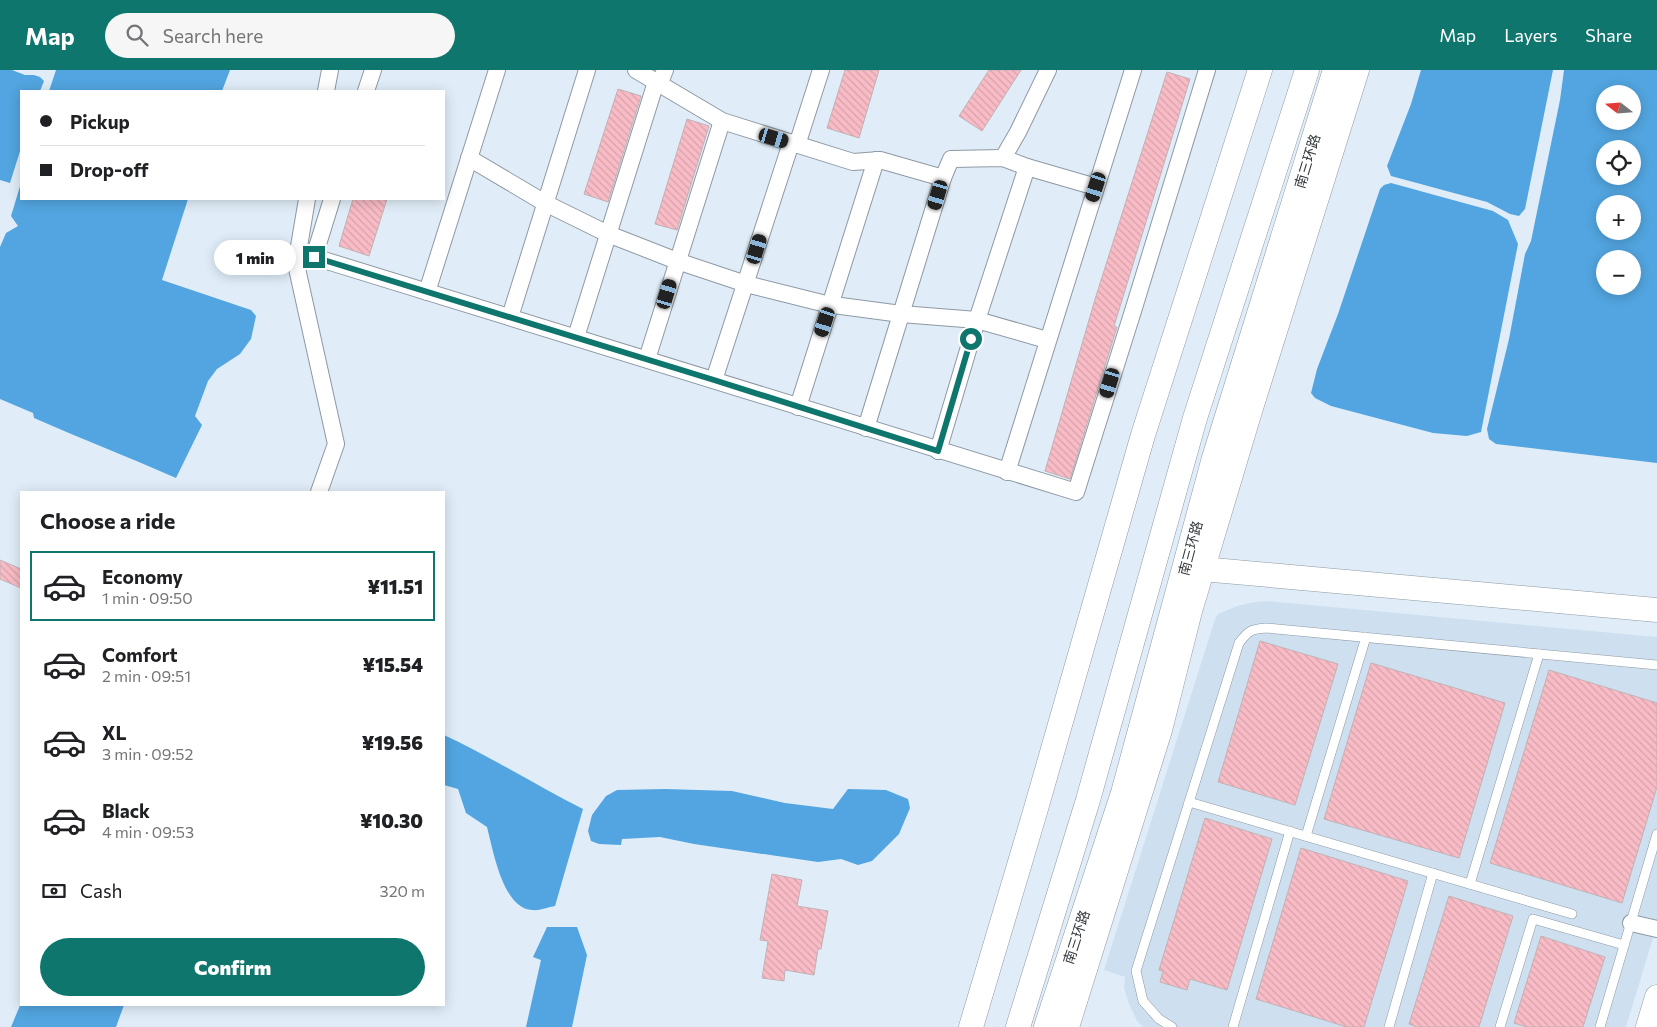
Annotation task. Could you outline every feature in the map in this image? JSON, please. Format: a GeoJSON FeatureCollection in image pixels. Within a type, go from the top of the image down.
{"type":"FeatureCollection","features":[{"type":"Feature","properties":{"kind":"street"},"geometry":{"type":"LineString","coordinates":[[326,90],[330,70]]}},
{"type":"Feature","properties":{"kind":"street"},"geometry":{"type":"LineString","coordinates":[[366,90],[373,70]]}},
{"type":"Feature","properties":{"kind":"street"},"geometry":{"type":"LineString","coordinates":[[427,292],[497,70]]}},
{"type":"Feature","properties":{"kind":"street"},"geometry":{"type":"LineString","coordinates":[[510,317],[587,70]]}},
{"type":"Feature","properties":{"kind":"street"},"geometry":{"type":"LineString","coordinates":[[636,70],[660,79],[722,121],[853,162],[876,160],[943,178]]}},
{"type":"Feature","properties":{"kind":"street"},"geometry":{"type":"LineString","coordinates":[[714,380],[820,70]]}},
{"type":"Feature","properties":{"kind":"street"},"geometry":{"type":"LineString","coordinates":[[1003,158],[1018,132],[1048,70]]}},
{"type":"Feature","properties":{"kind":"street"},"geometry":{"type":"LineString","coordinates":[[1007,472],[1133,70]]}},
{"type":"Feature","properties":{"kind":"street"},"geometry":{"type":"LineString","coordinates":[[332,200],[314,257],[1076,492],[1207,70]]}},
{"type":"Feature","properties":{"kind":"street"},"geometry":{"type":"LineString","coordinates":[[971,1027],[1036,812],[1143,435],[1260,70]]}},
{"type":"Feature","properties":{"kind":"street","name":"南三环路"},"geometry":{"type":"LineString","coordinates":[[1018,1027],[1088,800],[1195,418],[1307,70]]}},
{"type":"Feature","properties":{"kind":"street","name":"南三环路"},"geometry":{"type":"LineString","coordinates":[[1046,1027],[1123,793],[1214,458],[1335,70]]}},
{"type":"Feature","properties":{"kind":"street"},"geometry":{"type":"LineString","coordinates":[[1067,1027],[1160,730],[1190,611],[1250,410],[1357,70]]}},
{"type":"Feature","properties":{"kind":"street"},"geometry":{"type":"LineString","coordinates":[[576,338],[608,234],[660,79]]}},
{"type":"Feature","properties":{"kind":"street"},"geometry":{"type":"LineString","coordinates":[[647,359],[722,121]]}},
{"type":"Feature","properties":{"kind":"street"},"geometry":{"type":"LineString","coordinates":[[469,158],[545,203],[608,234],[677,261],[746,284],[830,305],[901,314],[977,320],[1047,340]]}},
{"type":"Feature","properties":{"kind":"street"},"geometry":{"type":"LineString","coordinates":[[866,428],[943,178],[951,159],[1003,158],[1096,187]]}},
{"type":"Feature","properties":{"kind":"street"},"geometry":{"type":"LineString","coordinates":[[798,407],[876,160]]}},
{"type":"Feature","properties":{"kind":"street"},"geometry":{"type":"LineString","coordinates":[[938,451],[977,320],[1027,167]]}},
{"type":"Feature","properties":{"kind":"street"},"geometry":{"type":"LineString","coordinates":[[307,200],[296,264],[336,444],[319,491]]}},
{"type":"Feature","properties":{"kind":"street"},"geometry":{"type":"LineString","coordinates":[[1202,569],[1657,610]]}},
{"type":"Feature","properties":{"kind":"street"},"geometry":{"type":"LineString","coordinates":[[1630,923],[1657,929]]}},
{"type":"Feature","properties":{"kind":"street"},"geometry":{"type":"LineString","coordinates":[[1648,1027],[1657,997]]}},
{"type":"Feature","properties":{"kind":"lane"},"geometry":{"type":"LineString","coordinates":[[1172,1027],[1159,1019],[1143,1001],[1136,971],[1239,643],[1253,628],[1657,665]]}},
{"type":"Feature","properties":{"kind":"lane"},"geometry":{"type":"LineString","coordinates":[[1306,836],[1366,637]]}},
{"type":"Feature","properties":{"kind":"lane"},"geometry":{"type":"LineString","coordinates":[[1470,884],[1539,654]]}},
{"type":"Feature","properties":{"kind":"lane"},"geometry":{"type":"LineString","coordinates":[[1189,802],[1572,914]]}},
{"type":"Feature","properties":{"kind":"lane"},"geometry":{"type":"LineString","coordinates":[[1233,1027],[1290,831]]}},
{"type":"Feature","properties":{"kind":"lane"},"geometry":{"type":"LineString","coordinates":[[1600,1027],[1657,834]]}},
{"type":"Feature","properties":{"kind":"lane"},"geometry":{"type":"LineString","coordinates":[[1389,1027],[1433,873]]}},
{"type":"Feature","properties":{"kind":"lane"},"geometry":{"type":"LineString","coordinates":[[1500,1027],[1538,904]]}},
{"type":"Feature","properties":{"kind":"lane"},"geometry":{"type":"LineString","coordinates":[[1533,919],[1624,945]]}},
{"type":"Feature","properties":{"kind":"shaded area"},"geometry":{"type":"Polygon","coordinates":[[[1267,601],[1657,637],[1657,925],[1626,1027],[1143,1027],[1137,1021],[1124,988],[1125,977],[1104,970],[1215,619],[1218,614],[1237,606],[1267,601]]]}},
{"type":"Feature","properties":{"kind":"water"},"geometry":{"type":"Polygon","coordinates":[[[0,70],[12,70],[25,75],[40,77],[44,81],[40,90],[20,90],[20,151],[10,183],[0,180],[0,70]]]}},
{"type":"Feature","properties":{"kind":"water"},"geometry":{"type":"Polygon","coordinates":[[[56,70],[230,70],[222,90],[49,90],[56,70]]]}},
{"type":"Feature","properties":{"kind":"water"},"geometry":{"type":"Polygon","coordinates":[[[1421,70],[1553,70],[1525,209],[1519,216],[1510,214],[1487,202],[1391,176],[1387,166],[1411,104],[1421,70]]]}},
{"type":"Feature","properties":{"kind":"water"},"geometry":{"type":"Polygon","coordinates":[[[1564,70],[1657,70],[1657,463],[1496,444],[1489,439],[1487,429],[1509,339],[1525,254],[1531,241],[1560,100],[1564,70]]]}},
{"type":"Feature","properties":{"kind":"water"},"geometry":{"type":"Polygon","coordinates":[[[1391,183],[1493,211],[1508,220],[1518,244],[1481,432],[1467,436],[1433,433],[1331,406],[1315,398],[1311,393],[1317,369],[1338,314],[1380,189],[1384,185],[1391,183]]]}},
{"type":"Feature","properties":{"kind":"water"},"geometry":{"type":"Polygon","coordinates":[[[20,186],[20,200],[188,200],[162,280],[251,310],[256,316],[251,339],[240,354],[217,369],[208,381],[195,416],[202,425],[176,478],[34,418],[33,413],[0,399],[0,247],[6,233],[18,226],[11,216],[20,186]]]}},
{"type":"Feature","properties":{"kind":"water"},"geometry":{"type":"Polygon","coordinates":[[[445,735],[583,809],[555,906],[532,910],[522,907],[514,900],[501,877],[487,827],[466,813],[458,789],[445,785],[445,735]]]}},
{"type":"Feature","properties":{"kind":"water"},"geometry":{"type":"Polygon","coordinates":[[[848,789],[886,790],[908,799],[910,808],[899,834],[872,861],[858,865],[841,859],[818,862],[694,844],[660,837],[622,839],[621,845],[599,844],[591,841],[588,831],[592,815],[606,796],[617,790],[732,791],[785,803],[833,809],[848,789]]]}},
{"type":"Feature","properties":{"kind":"water"},"geometry":{"type":"Polygon","coordinates":[[[547,927],[577,927],[587,955],[572,1027],[526,1027],[541,960],[533,957],[547,927]]]}},
{"type":"Feature","properties":{"kind":"water"},"geometry":{"type":"Polygon","coordinates":[[[20,1005],[124,1006],[116,1027],[11,1027],[20,1005]]]}},
{"type":"Feature","properties":{"kind":"building"},"geometry":{"type":"Polygon","coordinates":[[[845,70],[879,70],[859,138],[827,128],[845,70]]]}},
{"type":"Feature","properties":{"kind":"building"},"geometry":{"type":"Polygon","coordinates":[[[989,70],[1021,70],[982,131],[959,116],[989,70]]]}},
{"type":"Feature","properties":{"kind":"building"},"geometry":{"type":"Polygon","coordinates":[[[1167,72],[1190,79],[1114,326],[1117,327],[1070,479],[1045,471],[1096,296],[1167,72]]]}},
{"type":"Feature","properties":{"kind":"building"},"geometry":{"type":"Polygon","coordinates":[[[618,89],[641,96],[608,202],[584,194],[618,89]]]}},
{"type":"Feature","properties":{"kind":"building"},"geometry":{"type":"Polygon","coordinates":[[[687,119],[709,126],[677,230],[655,224],[687,119]]]}},
{"type":"Feature","properties":{"kind":"building"},"geometry":{"type":"Polygon","coordinates":[[[353,200],[387,200],[369,256],[339,246],[353,200]]]}},
{"type":"Feature","properties":{"kind":"building"},"geometry":{"type":"Polygon","coordinates":[[[0,560],[20,569],[20,588],[0,579],[0,560]]]}},
{"type":"Feature","properties":{"kind":"building"},"geometry":{"type":"Polygon","coordinates":[[[1260,641],[1338,664],[1295,805],[1218,782],[1260,641]]]}},
{"type":"Feature","properties":{"kind":"building"},"geometry":{"type":"Polygon","coordinates":[[[1371,663],[1505,703],[1459,858],[1324,819],[1371,663]]]}},
{"type":"Feature","properties":{"kind":"building"},"geometry":{"type":"Polygon","coordinates":[[[1549,670],[1657,703],[1657,787],[1622,903],[1490,863],[1549,670]]]}},
{"type":"Feature","properties":{"kind":"building"},"geometry":{"type":"Polygon","coordinates":[[[1205,818],[1272,839],[1227,990],[1190,979],[1187,990],[1160,982],[1163,971],[1159,970],[1205,818]]]}},
{"type":"Feature","properties":{"kind":"building"},"geometry":{"type":"Polygon","coordinates":[[[1301,848],[1408,881],[1364,1027],[1347,1027],[1256,999],[1301,848]]]}},
{"type":"Feature","properties":{"kind":"building"},"geometry":{"type":"Polygon","coordinates":[[[772,874],[802,880],[797,906],[828,911],[821,949],[818,949],[814,975],[785,970],[784,981],[762,978],[768,941],[760,940],[772,874]]]}},
{"type":"Feature","properties":{"kind":"building"},"geometry":{"type":"Polygon","coordinates":[[[1449,896],[1513,916],[1479,1027],[1417,1027],[1409,1024],[1449,896]]]}},
{"type":"Feature","properties":{"kind":"building"},"geometry":{"type":"Polygon","coordinates":[[[1541,936],[1605,957],[1583,1027],[1527,1027],[1514,1023],[1541,936]]]}},
{"type":"Feature","properties":{"kind":"route"},"geometry":{"type":"LineString","coordinates":[[314,257],[938,451],[971,339]]}}]}
